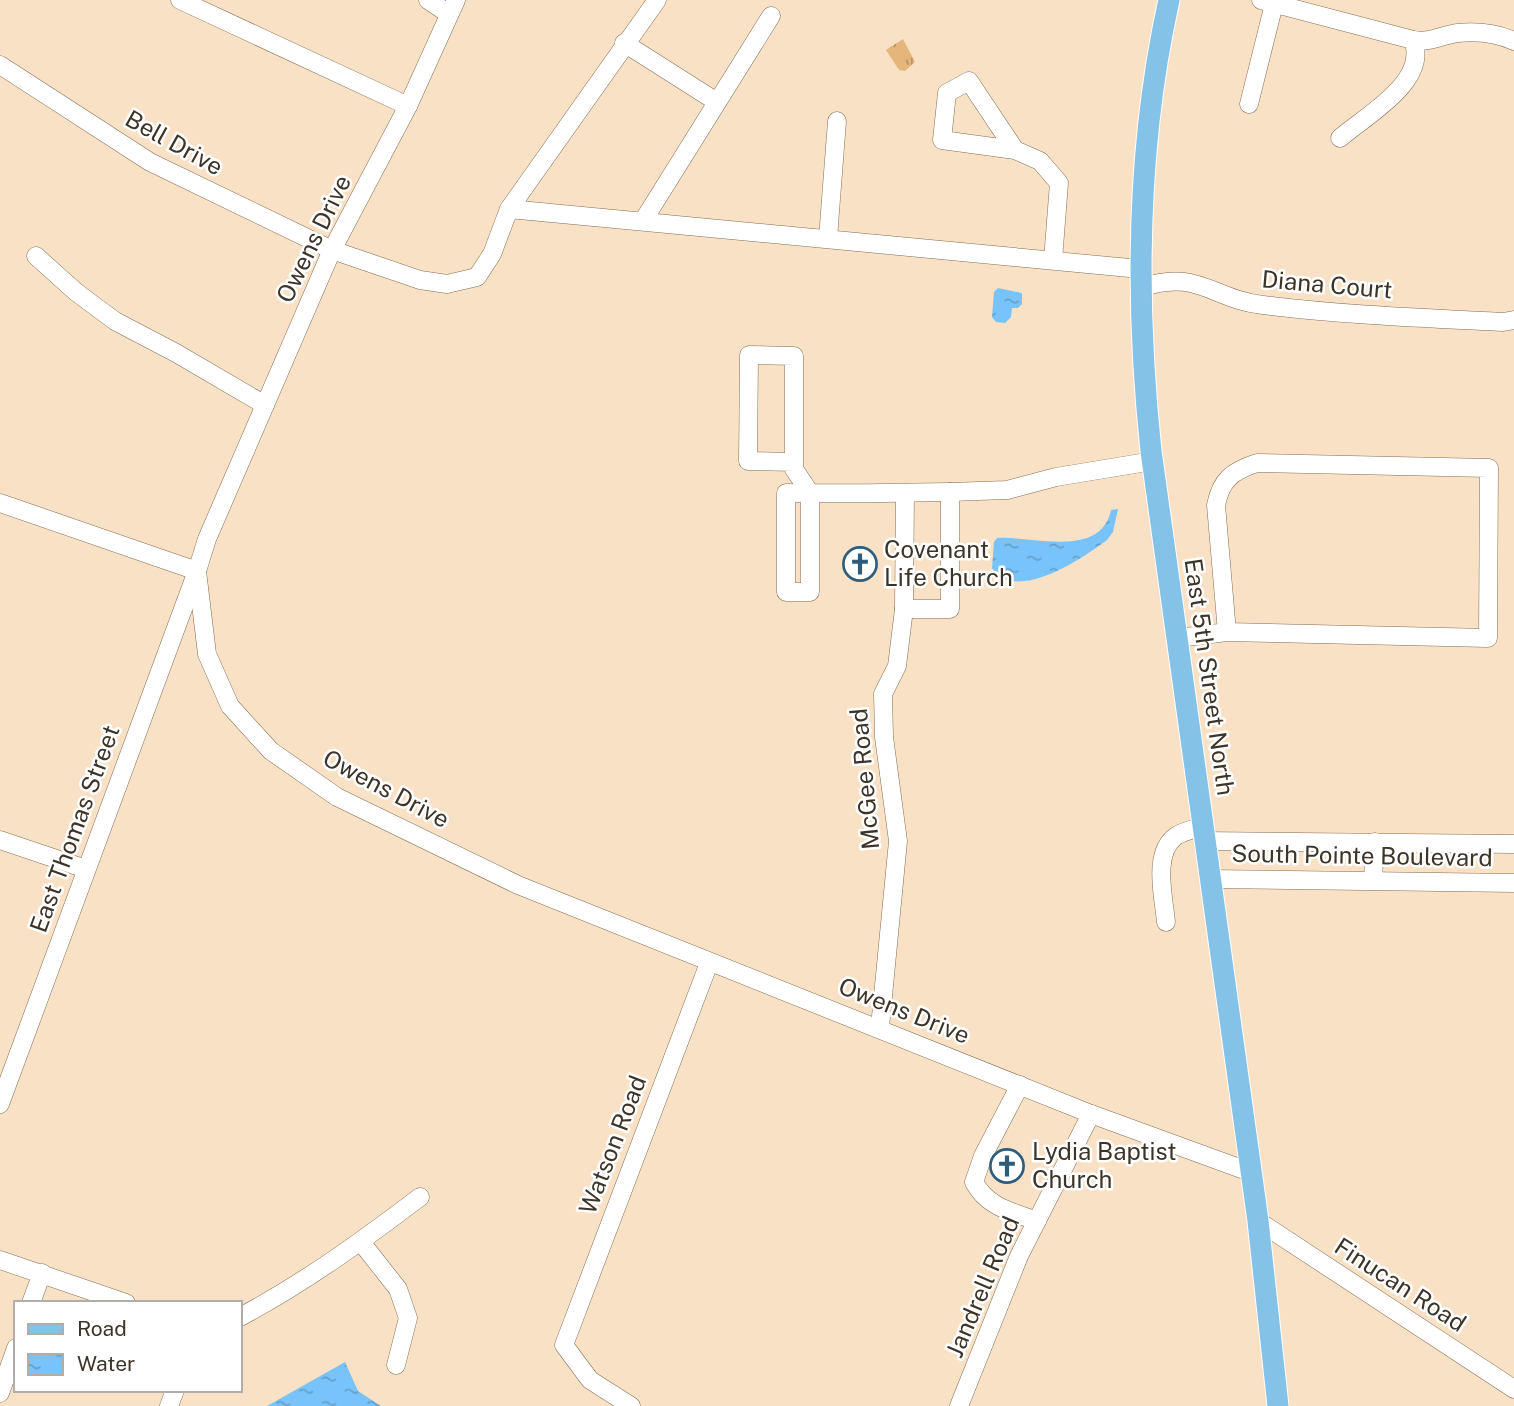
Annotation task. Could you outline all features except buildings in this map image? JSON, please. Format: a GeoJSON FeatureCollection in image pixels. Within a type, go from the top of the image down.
{"type":"FeatureCollection","features":[{"type":"Feature","properties":{"kind":"main road","name":"East 5th Street North"},"geometry":{"type":"LineString","coordinates":[[1169,0],[1148,128],[1140,278],[1143,370],[1153,461],[1258,1222],[1278,1406]]}},
{"type":"Feature","properties":{"kind":"street"},"geometry":{"type":"LineString","coordinates":[[180,0],[408,106]]}},
{"type":"Feature","properties":{"kind":"street"},"geometry":{"type":"LineString","coordinates":[[428,0],[452,7]]}},
{"type":"Feature","properties":{"kind":"street"},"geometry":{"type":"LineString","coordinates":[[509,209],[657,0]]}},
{"type":"Feature","properties":{"kind":"street"},"geometry":{"type":"LineString","coordinates":[[1249,104],[1267,2],[1413,40],[1434,41],[1455,33],[1489,33],[1514,41]]}},
{"type":"Feature","properties":{"kind":"street","name":"Owens Drive"},"geometry":{"type":"LineString","coordinates":[[452,7],[408,106],[332,250],[207,539],[197,571],[207,654],[230,706],[271,751],[337,797],[518,885],[880,1027],[1091,1114],[1250,1172]]}},
{"type":"Feature","properties":{"kind":"street"},"geometry":{"type":"LineString","coordinates":[[643,221],[771,16]]}},
{"type":"Feature","properties":{"kind":"street"},"geometry":{"type":"LineString","coordinates":[[1340,138],[1408,81],[1418,57],[1413,40]]}},
{"type":"Feature","properties":{"kind":"street"},"geometry":{"type":"LineString","coordinates":[[624,43],[717,102]]}},
{"type":"Feature","properties":{"kind":"street","name":"Bell Drive"},"geometry":{"type":"LineString","coordinates":[[0,65],[150,162],[332,250],[420,280],[447,284],[477,277],[492,254],[509,209]]}},
{"type":"Feature","properties":{"kind":"street"},"geometry":{"type":"LineString","coordinates":[[1014,150],[969,81],[947,93],[942,140],[1014,150],[1040,161],[1059,183],[1054,260]]}},
{"type":"Feature","properties":{"kind":"street"},"geometry":{"type":"LineString","coordinates":[[828,238],[837,121]]}},
{"type":"Feature","properties":{"kind":"street","name":"Diana Court"},"geometry":{"type":"LineString","coordinates":[[509,209],[1054,260],[1158,282],[1183,279],[1260,305],[1376,315],[1503,322],[1514,320]]}},
{"type":"Feature","properties":{"kind":"street"},"geometry":{"type":"LineString","coordinates":[[36,256],[76,292],[115,321],[176,352],[265,405]]}},
{"type":"Feature","properties":{"kind":"street"},"geometry":{"type":"LineString","coordinates":[[794,462],[748,461],[749,355],[794,356],[794,462],[794,469],[810,494],[810,592],[786,592],[786,493],[810,494],[905,493],[1007,490],[1056,477],[1153,461]]}},
{"type":"Feature","properties":{"kind":"street"},"geometry":{"type":"LineString","coordinates":[[1178,638],[1227,632],[1488,638],[1489,468],[1257,463],[1227,477],[1219,489],[1216,505],[1227,632]]}},
{"type":"Feature","properties":{"kind":"street"},"geometry":{"type":"LineString","coordinates":[[905,493],[904,609],[950,609],[950,492]]}},
{"type":"Feature","properties":{"kind":"street"},"geometry":{"type":"LineString","coordinates":[[0,503],[197,571]]}},
{"type":"Feature","properties":{"kind":"street","name":"East Thomas Street"},"geometry":{"type":"LineString","coordinates":[[0,1104],[197,571]]}},
{"type":"Feature","properties":{"kind":"street","name":"McGee Road"},"geometry":{"type":"LineString","coordinates":[[880,1027],[898,841],[884,737],[883,694],[897,666],[904,609]]}},
{"type":"Feature","properties":{"kind":"street"},"geometry":{"type":"LineString","coordinates":[[1166,922],[1162,872],[1164,854],[1177,835],[1204,834]]}},
{"type":"Feature","properties":{"kind":"street","name":"South Pointe Boulevard"},"geometry":{"type":"LineString","coordinates":[[1204,834],[1375,842],[1514,844]]}},
{"type":"Feature","properties":{"kind":"street"},"geometry":{"type":"LineString","coordinates":[[0,840],[86,869]]}},
{"type":"Feature","properties":{"kind":"street"},"geometry":{"type":"LineString","coordinates":[[1373,880],[1375,842]]}},
{"type":"Feature","properties":{"kind":"street","name":"South Pointe Boulevard"},"geometry":{"type":"LineString","coordinates":[[1210,879],[1514,883]]}},
{"type":"Feature","properties":{"kind":"street","name":"Watson Road"},"geometry":{"type":"LineString","coordinates":[[631,1406],[590,1380],[564,1345],[709,962]]}},
{"type":"Feature","properties":{"kind":"street"},"geometry":{"type":"LineString","coordinates":[[1020,1085],[983,1156],[974,1182],[981,1197],[998,1207],[1037,1221]]}},
{"type":"Feature","properties":{"kind":"street","name":"Jandrell Road"},"geometry":{"type":"LineString","coordinates":[[959,1406],[1019,1256],[1091,1114]]}},
{"type":"Feature","properties":{"kind":"street"},"geometry":{"type":"LineString","coordinates":[[242,1316],[274,1299],[361,1242],[420,1197]]}},
{"type":"Feature","properties":{"kind":"street","name":"Finucan Road"},"geometry":{"type":"LineString","coordinates":[[1258,1222],[1514,1389]]}},
{"type":"Feature","properties":{"kind":"street"},"geometry":{"type":"LineString","coordinates":[[361,1242],[398,1289],[408,1318],[396,1365]]}},
{"type":"Feature","properties":{"kind":"street"},"geometry":{"type":"LineString","coordinates":[[0,1260],[120,1301]]}},
{"type":"Feature","properties":{"kind":"street"},"geometry":{"type":"LineString","coordinates":[[32,1301],[42,1273]]}},
{"type":"Feature","properties":{"kind":"street"},"geometry":{"type":"LineString","coordinates":[[0,1393],[14,1354]]}},
{"type":"Feature","properties":{"kind":"green space"},"geometry":{"type":"Polygon","coordinates":[[[903,39],[915,62],[905,71],[899,70],[886,50],[903,39]]]}},
{"type":"Feature","properties":{"kind":"water"},"geometry":{"type":"Polygon","coordinates":[[[998,288],[1022,293],[1022,304],[1018,308],[1012,308],[1011,317],[1005,323],[996,322],[992,317],[994,292],[998,288]]]}},
{"type":"Feature","properties":{"kind":"water"},"geometry":{"type":"Polygon","coordinates":[[[1118,509],[1113,532],[1107,540],[1050,574],[1033,580],[1017,581],[1003,578],[992,568],[994,542],[997,538],[1063,542],[1080,540],[1094,535],[1105,525],[1111,510],[1118,509]]]}},
{"type":"Feature","properties":{"kind":"water"},"geometry":{"type":"Polygon","coordinates":[[[345,1362],[358,1391],[381,1406],[267,1406],[345,1362]]]}},
{"type":"Feature","properties":{"kind":"place","name":"Covenant Life Church"},"geometry":{"type":"Point","coordinates":[860,564]}},
{"type":"Feature","properties":{"kind":"place","name":"Lydia Baptist Church"},"geometry":{"type":"Point","coordinates":[1007,1166]}}]}
